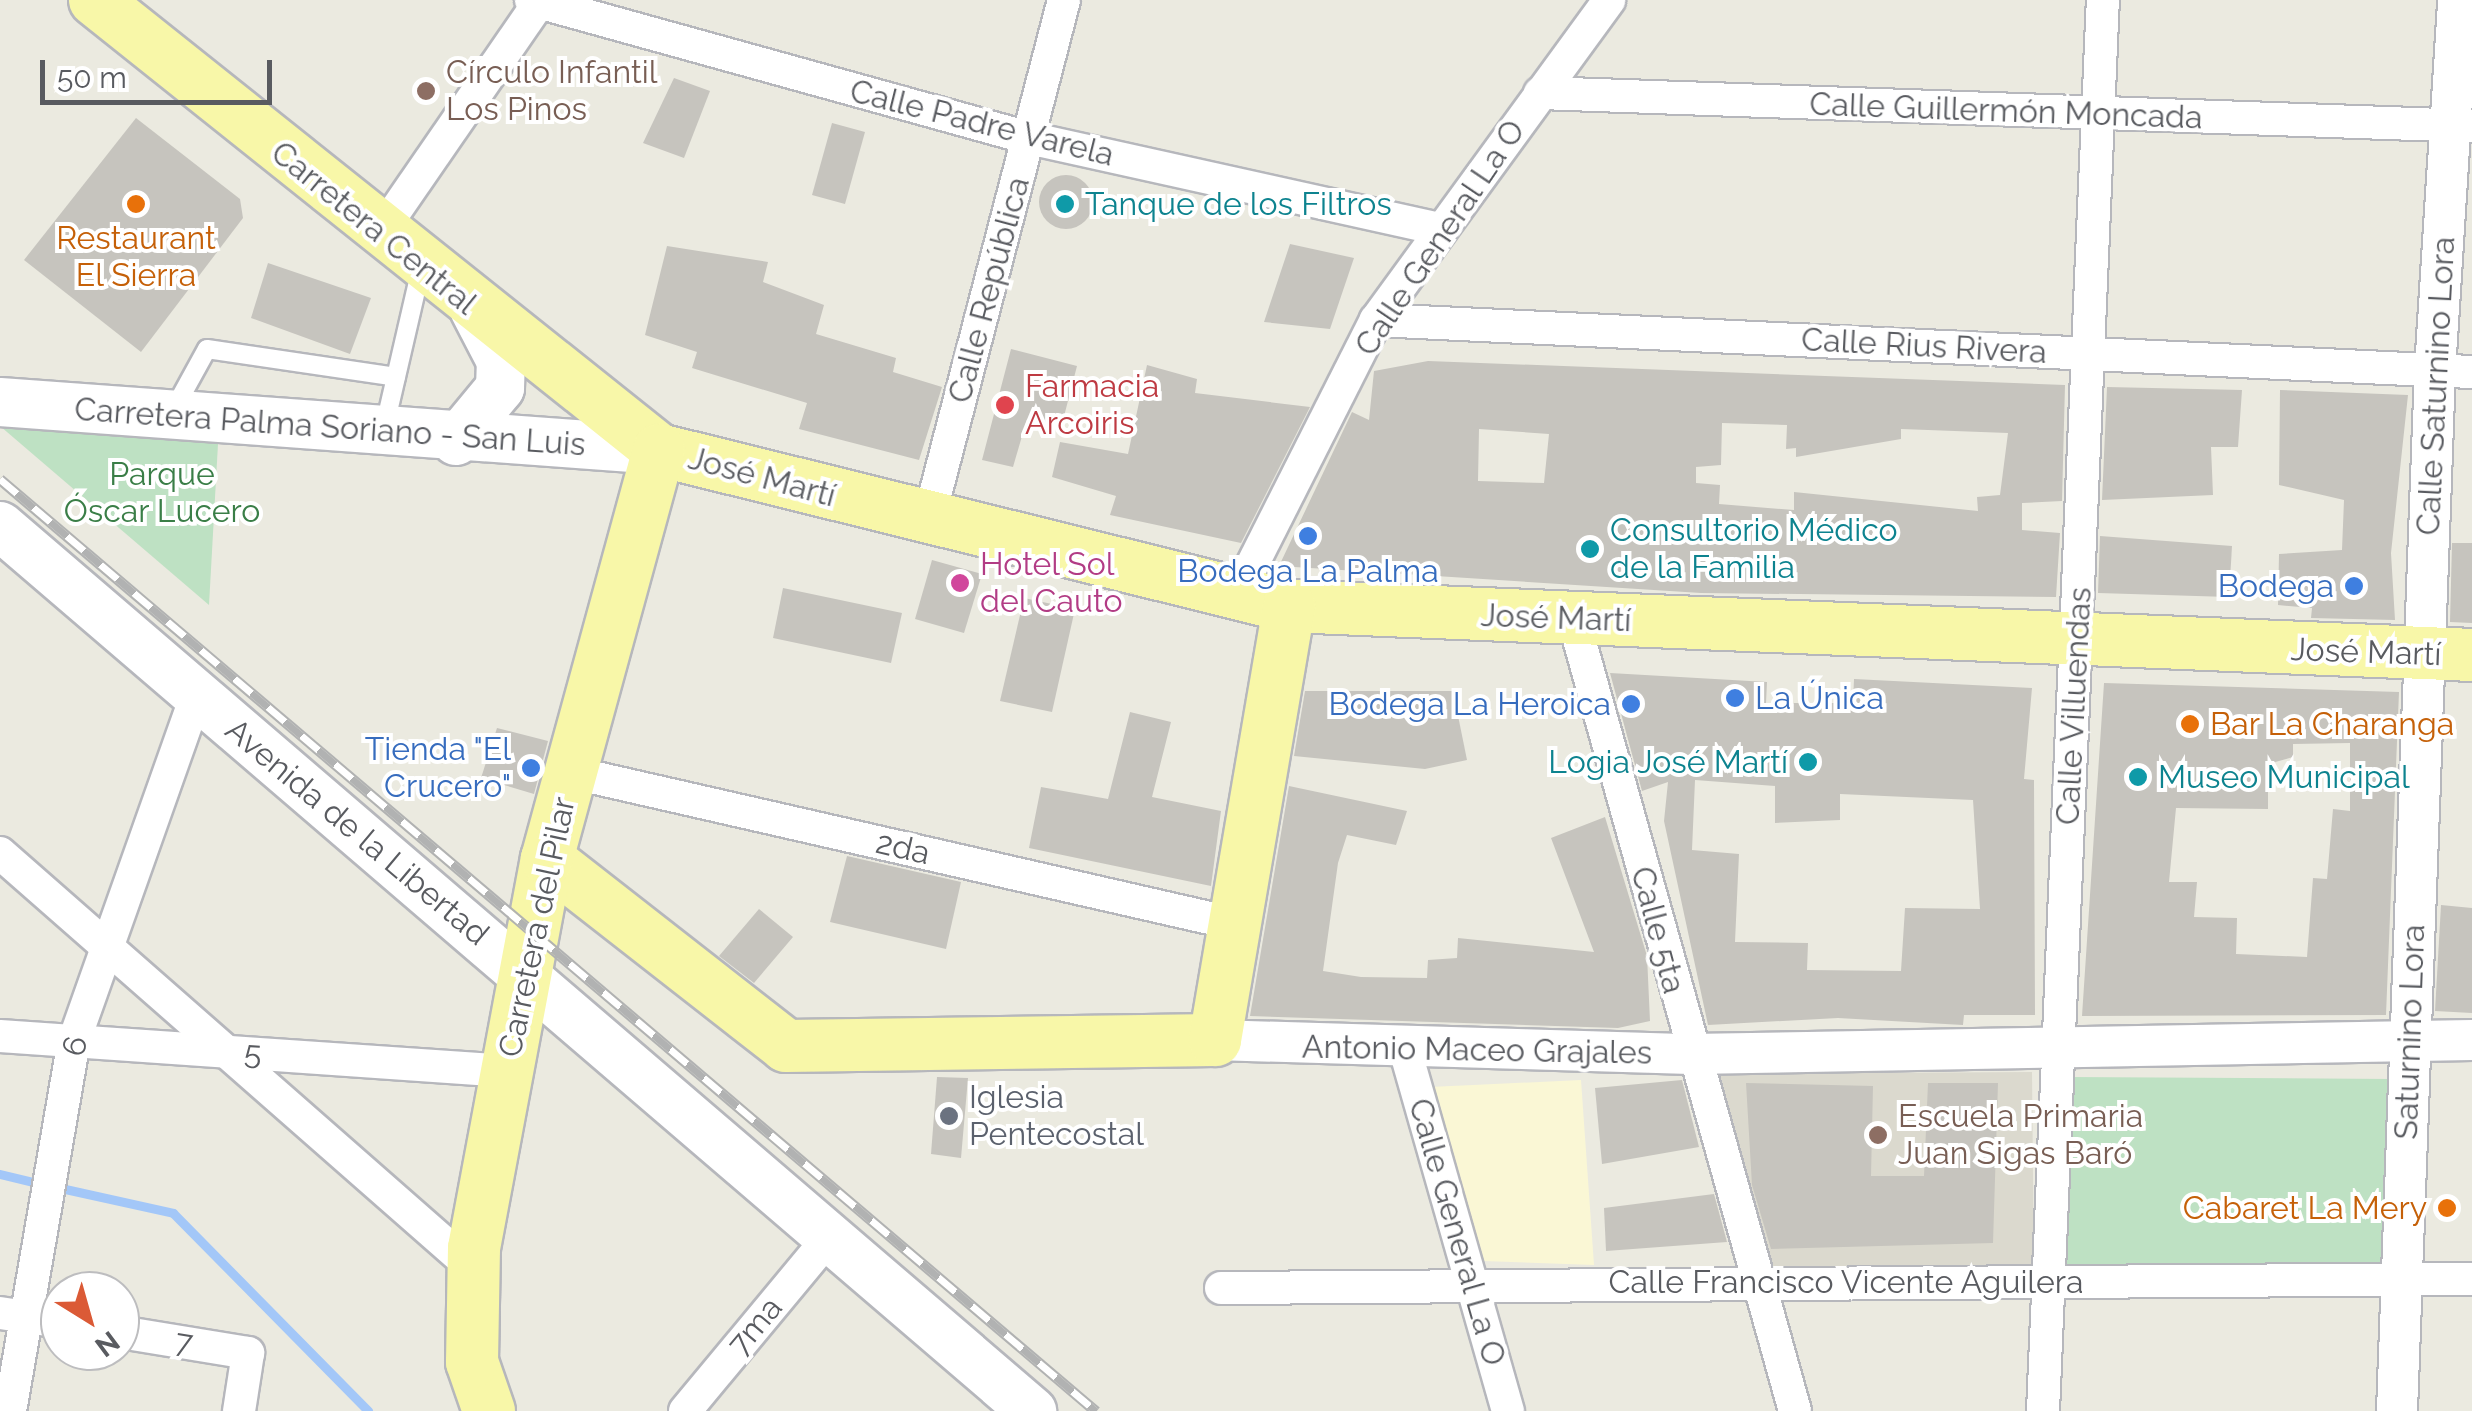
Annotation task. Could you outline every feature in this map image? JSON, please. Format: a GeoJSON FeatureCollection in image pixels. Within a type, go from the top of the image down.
{"type":"FeatureCollection","features":[{"type":"Feature","properties":{"kind":"main road","name":"Carretera Central"},"geometry":{"type":"LineString","coordinates":[[95,0],[474,309],[660,450]]}},
{"type":"Feature","properties":{"kind":"main road"},"geometry":{"type":"LineString","coordinates":[[456,441],[500,388],[502,360],[474,309]]}},
{"type":"Feature","properties":{"kind":"main road","name":"Carretera Palma Soriano - San Luis"},"geometry":{"type":"LineString","coordinates":[[0,402],[456,441],[660,450]]}},
{"type":"Feature","properties":{"kind":"main road","name":"José Martí"},"geometry":{"type":"LineString","coordinates":[[660,450],[928,522],[1288,606],[2079,643],[2448,654]]}},
{"type":"Feature","properties":{"kind":"main road","name":"Carretera del Pilar"},"geometry":{"type":"LineString","coordinates":[[489,1411],[472,1362],[474,1269],[507,1070],[547,859],[660,450]]}},
{"type":"Feature","properties":{"kind":"main road","name":"Avenida de la Libertad"},"geometry":{"type":"LineString","coordinates":[[0,526],[525,973],[826,1240],[1032,1411]]}},
{"type":"Feature","properties":{"kind":"main road"},"geometry":{"type":"LineString","coordinates":[[1215,1040],[1288,606]]}},
{"type":"Feature","properties":{"kind":"main road","name":"Antonio Maceo Grajales"},"geometry":{"type":"LineString","coordinates":[[547,859],[786,1046],[1215,1040]]}},
{"type":"Feature","properties":{"kind":"street","name":"Calle República"},"geometry":{"type":"LineString","coordinates":[[928,522],[1064,0]]}},
{"type":"Feature","properties":{"kind":"street","name":"Calle General La O"},"geometry":{"type":"LineString","coordinates":[[1237,594],[1376,320],[1438,229],[1608,0]]}},
{"type":"Feature","properties":{"kind":"street","name":"Calle Villuendas"},"geometry":{"type":"LineString","coordinates":[[2043,1411],[2052,1053],[2093,354],[2103,0]]}},
{"type":"Feature","properties":{"kind":"street","name":"Calle Saturnino Lora"},"geometry":{"type":"LineString","coordinates":[[2448,654],[2461,126],[2458,0]]}},
{"type":"Feature","properties":{"kind":"street"},"geometry":{"type":"LineString","coordinates":[[380,233],[537,2]]}},
{"type":"Feature","properties":{"kind":"street","name":"Calle Padre Varela"},"geometry":{"type":"LineString","coordinates":[[537,2],[1029,138],[1438,229]]}},
{"type":"Feature","properties":{"kind":"street","name":"Calle Guillermón Moncada"},"geometry":{"type":"LineString","coordinates":[[1540,94],[2461,126]]}},
{"type":"Feature","properties":{"kind":"street","name":"Calle Rius Rivera"},"geometry":{"type":"LineString","coordinates":[[1376,320],[2453,371]]}},
{"type":"Feature","properties":{"kind":"street","name":"Calle 5ta"},"geometry":{"type":"LineString","coordinates":[[1574,621],[1692,1054],[1795,1411]]}},
{"type":"Feature","properties":{"kind":"street","name":"Saturnino Lora"},"geometry":{"type":"LineString","coordinates":[[2396,1411],[2409,1040],[2448,654]]}},
{"type":"Feature","properties":{"kind":"street","name":"6"},"geometry":{"type":"LineString","coordinates":[[10,1411],[13,1315],[46,1206],[74,1041],[196,696]]}},
{"type":"Feature","properties":{"kind":"street","name":"2da"},"geometry":{"type":"LineString","coordinates":[[570,772],[1236,924]]}},
{"type":"Feature","properties":{"kind":"street"},"geometry":{"type":"LineString","coordinates":[[0,853],[474,1269]]}},
{"type":"Feature","properties":{"kind":"street","name":"5"},"geometry":{"type":"LineString","coordinates":[[0,1036],[507,1070]]}},
{"type":"Feature","properties":{"kind":"street","name":"Antonio Maceo Grajales"},"geometry":{"type":"LineString","coordinates":[[1215,1040],[1406,1053],[1692,1054],[2052,1053],[2472,1040]]}},
{"type":"Feature","properties":{"kind":"street","name":"Calle General La O"},"geometry":{"type":"LineString","coordinates":[[1406,1053],[1508,1411]]}},
{"type":"Feature","properties":{"kind":"street","name":"7ma"},"geometry":{"type":"LineString","coordinates":[[686,1410],[826,1240]]}},
{"type":"Feature","properties":{"kind":"street","name":"Calle Francisco Vicente Aguilera"},"geometry":{"type":"LineString","coordinates":[[1221,1288],[1758,1278],[2046,1284],[2472,1279]]}},
{"type":"Feature","properties":{"kind":"street"},"geometry":{"type":"LineString","coordinates":[[13,1315],[40,1319]]}},
{"type":"Feature","properties":{"kind":"street","name":"7"},"geometry":{"type":"LineString","coordinates":[[140,1335],[248,1352],[239,1411]]}},
{"type":"Feature","properties":{"kind":"lane"},"geometry":{"type":"LineString","coordinates":[[383,434],[421,266]]}},
{"type":"Feature","properties":{"kind":"lane"},"geometry":{"type":"LineString","coordinates":[[170,417],[207,349],[396,377]]}},
{"type":"Feature","properties":{"kind":"shaded area","name":"Escuela Primaria Juan Sigas Baró"},"geometry":{"type":"Polygon","coordinates":[[[2032,1072],[2034,1277],[1763,1266],[1709,1074],[2032,1072]]]}},
{"type":"Feature","properties":{"kind":"shaded area"},"geometry":{"type":"Polygon","coordinates":[[[1581,1080],[1594,1265],[1483,1261],[1430,1087],[1581,1080]]]}},
{"type":"Feature","properties":{"kind":"green space","name":"Parque Óscar Lucero"},"geometry":{"type":"Polygon","coordinates":[[[0,420],[218,444],[209,605],[0,426],[0,420]]]}},
{"type":"Feature","properties":{"kind":"green space"},"geometry":{"type":"Polygon","coordinates":[[[2069,1077],[2392,1079],[2389,1275],[2062,1273],[2069,1077]]]}},
{"type":"Feature","properties":{"kind":"building"},"geometry":{"type":"Polygon","coordinates":[[[674,78],[710,91],[684,158],[643,143],[674,78]]]}},
{"type":"Feature","properties":{"kind":"building"},"geometry":{"type":"Polygon","coordinates":[[[136,118],[240,199],[243,218],[141,352],[24,260],[136,118]]]}},
{"type":"Feature","properties":{"kind":"building"},"geometry":{"type":"Polygon","coordinates":[[[832,123],[865,132],[845,204],[812,195],[832,123]]]}},
{"type":"Feature","properties":{"kind":"building","name":"Tanque de los Filtros"},"geometry":{"type":"Polygon","coordinates":[[[1066,175],[1085,183],[1093,202],[1085,221],[1066,229],[1047,221],[1039,202],[1047,183],[1066,175]]]}},
{"type":"Feature","properties":{"kind":"building"},"geometry":{"type":"Polygon","coordinates":[[[1290,244],[1354,258],[1330,329],[1264,322],[1290,244]]]}},
{"type":"Feature","properties":{"kind":"building"},"geometry":{"type":"Polygon","coordinates":[[[667,246],[768,262],[763,282],[824,305],[816,334],[896,358],[893,372],[942,387],[919,460],[799,429],[807,403],[692,368],[697,352],[645,335],[667,246]]]}},
{"type":"Feature","properties":{"kind":"building"},"geometry":{"type":"Polygon","coordinates":[[[268,263],[371,298],[350,354],[251,318],[268,263]]]}},
{"type":"Feature","properties":{"kind":"building"},"geometry":{"type":"Polygon","coordinates":[[[1011,349],[1077,366],[1061,428],[1027,419],[1013,467],[982,460],[1011,349]]]}},
{"type":"Feature","properties":{"kind":"building"},"geometry":{"type":"Polygon","coordinates":[[[1428,361],[2065,385],[2062,501],[2022,503],[2022,530],[2060,533],[2056,597],[1701,593],[1279,566],[1352,412],[1369,420],[1374,371],[1428,361]],[[1722,423],[1721,465],[1696,467],[1696,483],[1720,485],[1719,504],[1794,510],[1794,492],[1978,511],[1977,497],[2000,495],[2008,433],[1901,429],[1901,439],[1796,457],[1796,448],[1786,449],[1787,425],[1722,423]],[[1479,429],[1478,481],[1544,483],[1549,434],[1479,429]]]}},
{"type":"Feature","properties":{"kind":"building"},"geometry":{"type":"Polygon","coordinates":[[[1147,365],[1197,379],[1195,393],[1310,407],[1241,543],[1110,515],[1116,496],[1052,477],[1060,442],[1128,454],[1147,365]]]}},
{"type":"Feature","properties":{"kind":"building"},"geometry":{"type":"Polygon","coordinates":[[[2107,387],[2242,390],[2238,447],[2211,447],[2213,495],[2102,500],[2107,387]]]}},
{"type":"Feature","properties":{"kind":"building"},"geometry":{"type":"Polygon","coordinates":[[[2280,390],[2408,395],[2391,553],[2395,620],[2311,618],[2312,608],[2278,605],[2279,554],[2342,550],[2344,500],[2279,485],[2280,390]]]}},
{"type":"Feature","properties":{"kind":"building"},"geometry":{"type":"Polygon","coordinates":[[[2100,536],[2232,546],[2229,597],[2098,593],[2100,536]]]}},
{"type":"Feature","properties":{"kind":"building"},"geometry":{"type":"Polygon","coordinates":[[[2452,543],[2472,543],[2472,623],[2450,622],[2452,543]]]}},
{"type":"Feature","properties":{"kind":"building"},"geometry":{"type":"Polygon","coordinates":[[[932,560],[982,574],[964,633],[915,619],[932,560]]]}},
{"type":"Feature","properties":{"kind":"building"},"geometry":{"type":"Polygon","coordinates":[[[783,588],[902,613],[891,663],[773,638],[783,588]]]}},
{"type":"Feature","properties":{"kind":"building"},"geometry":{"type":"Polygon","coordinates":[[[1024,598],[1075,609],[1052,712],[1000,701],[1024,598]]]}},
{"type":"Feature","properties":{"kind":"building"},"geometry":{"type":"Polygon","coordinates":[[[1610,673],[1767,682],[1766,703],[1853,703],[1854,679],[2032,688],[2024,779],[2034,780],[2035,1015],[1964,1015],[1963,1025],[1838,1018],[1708,1025],[1664,821],[1668,782],[1642,791],[1610,673]],[[1695,780],[1692,850],[1739,854],[1735,942],[1808,943],[1807,970],[1901,971],[1905,908],[1980,909],[1973,800],[1840,794],[1840,820],[1775,823],[1775,786],[1695,780]]]}},
{"type":"Feature","properties":{"kind":"building"},"geometry":{"type":"Polygon","coordinates":[[[2104,683],[2399,692],[2386,1015],[2082,1016],[2104,683]],[[2350,743],[2293,744],[2293,757],[2268,764],[2268,809],[2176,808],[2169,882],[2197,882],[2194,917],[2237,918],[2236,954],[2307,957],[2313,878],[2327,879],[2333,809],[2350,811],[2350,743]]]}},
{"type":"Feature","properties":{"kind":"building"},"geometry":{"type":"Polygon","coordinates":[[[1305,691],[1453,691],[1467,760],[1425,769],[1294,756],[1305,691]]]}},
{"type":"Feature","properties":{"kind":"building"},"geometry":{"type":"Polygon","coordinates":[[[1130,712],[1171,722],[1152,797],[1221,811],[1211,886],[1029,848],[1041,787],[1108,799],[1130,712]]]}},
{"type":"Feature","properties":{"kind":"building"},"geometry":{"type":"Polygon","coordinates":[[[497,728],[548,741],[534,794],[481,778],[497,728]]]}},
{"type":"Feature","properties":{"kind":"building"},"geometry":{"type":"Polygon","coordinates":[[[1289,786],[1407,811],[1396,845],[1347,835],[1338,863],[1323,971],[1361,977],[1427,978],[1428,960],[1457,958],[1458,938],[1594,952],[1551,838],[1605,817],[1647,956],[1650,1021],[1618,1028],[1250,1016],[1289,786]]]}},
{"type":"Feature","properties":{"kind":"building"},"geometry":{"type":"Polygon","coordinates":[[[847,856],[961,882],[946,949],[830,922],[847,856]]]}},
{"type":"Feature","properties":{"kind":"building"},"geometry":{"type":"Polygon","coordinates":[[[2441,905],[2472,908],[2472,1013],[2435,1011],[2441,905]]]}},
{"type":"Feature","properties":{"kind":"building"},"geometry":{"type":"Polygon","coordinates":[[[759,909],[793,937],[754,983],[719,956],[759,909]]]}},
{"type":"Feature","properties":{"kind":"building","name":"Iglesia Pentecostal"},"geometry":{"type":"Polygon","coordinates":[[[937,1077],[968,1078],[961,1158],[931,1154],[937,1077]]]}},
{"type":"Feature","properties":{"kind":"building"},"geometry":{"type":"Polygon","coordinates":[[[1682,1080],[1699,1147],[1602,1164],[1595,1088],[1682,1080]]]}},
{"type":"Feature","properties":{"kind":"building"},"geometry":{"type":"Polygon","coordinates":[[[1746,1083],[1873,1086],[1871,1176],[1924,1176],[1928,1083],[1998,1083],[1993,1243],[1771,1249],[1752,1185],[1746,1083]]]}},
{"type":"Feature","properties":{"kind":"building"},"geometry":{"type":"Polygon","coordinates":[[[1714,1194],[1727,1242],[1606,1251],[1604,1208],[1714,1194]]]}},
{"type":"Feature","properties":{"kind":"waterway"},"geometry":{"type":"LineString","coordinates":[[0,1174],[41,1184]]}},
{"type":"Feature","properties":{"kind":"waterway"},"geometry":{"type":"LineString","coordinates":[[56,1187],[173,1213],[368,1411]]}},
{"type":"Feature","properties":{"kind":"railway"},"geometry":{"type":"LineString","coordinates":[[0,479],[1096,1411]]}},
{"type":"Feature","properties":{"kind":"place","name":"Círculo Infantil Los Pinos"},"geometry":{"type":"Point","coordinates":[426,91]}},
{"type":"Feature","properties":{"kind":"place","name":"Restaurant El Sierra"},"geometry":{"type":"Point","coordinates":[136,204]}},
{"type":"Feature","properties":{"kind":"place","name":"Tanque de los Filtros"},"geometry":{"type":"Point","coordinates":[1065,204]}},
{"type":"Feature","properties":{"kind":"place","name":"Farmacia Arcoiris"},"geometry":{"type":"Point","coordinates":[1005,405]}},
{"type":"Feature","properties":{"kind":"place","name":"Bodega La Palma"},"geometry":{"type":"Point","coordinates":[1308,536]}},
{"type":"Feature","properties":{"kind":"place","name":"Consultorio Médico de la Familia"},"geometry":{"type":"Point","coordinates":[1590,549]}},
{"type":"Feature","properties":{"kind":"place","name":"Hotel Sol del Cauto"},"geometry":{"type":"Point","coordinates":[960,583]}},
{"type":"Feature","properties":{"kind":"place","name":"Bodega"},"geometry":{"type":"Point","coordinates":[2354,586]}},
{"type":"Feature","properties":{"kind":"place","name":"La Única"},"geometry":{"type":"Point","coordinates":[1735,698]}},
{"type":"Feature","properties":{"kind":"place","name":"Bodega La Heroica"},"geometry":{"type":"Point","coordinates":[1631,704]}},
{"type":"Feature","properties":{"kind":"place","name":"Bar La Charanga"},"geometry":{"type":"Point","coordinates":[2190,724]}},
{"type":"Feature","properties":{"kind":"place","name":"Logia José Martí"},"geometry":{"type":"Point","coordinates":[1808,762]}},
{"type":"Feature","properties":{"kind":"place","name":"Tienda \"El Crucero\""},"geometry":{"type":"Point","coordinates":[531,768]}},
{"type":"Feature","properties":{"kind":"place","name":"Museo Municipal"},"geometry":{"type":"Point","coordinates":[2138,777]}},
{"type":"Feature","properties":{"kind":"place","name":"Iglesia Pentecostal"},"geometry":{"type":"Point","coordinates":[949,1116]}},
{"type":"Feature","properties":{"kind":"place","name":"Escuela Primaria Juan Sigas Baró"},"geometry":{"type":"Point","coordinates":[1878,1135]}},
{"type":"Feature","properties":{"kind":"place","name":"Cabaret La Mery"},"geometry":{"type":"Point","coordinates":[2447,1208]}}]}
